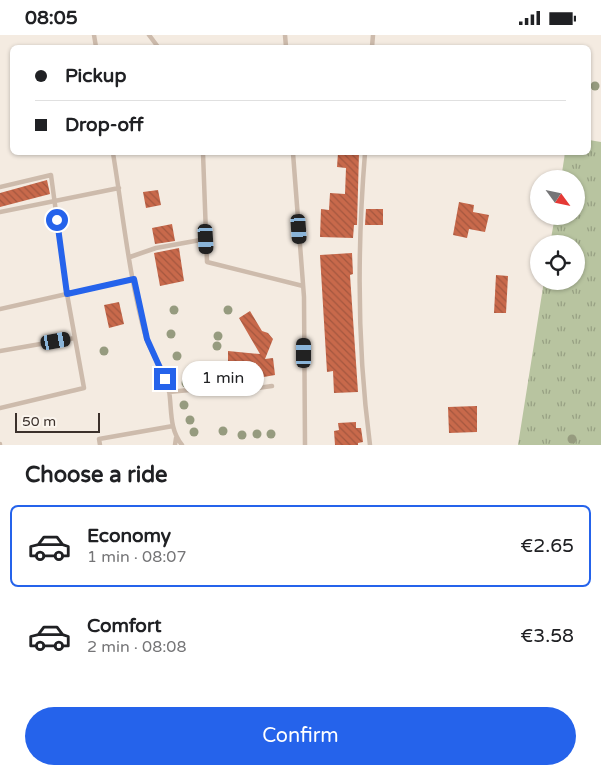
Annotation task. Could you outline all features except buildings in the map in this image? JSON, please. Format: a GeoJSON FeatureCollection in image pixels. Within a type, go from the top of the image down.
{"type":"FeatureCollection","features":[{"type":"Feature","properties":{"kind":"lane"},"geometry":{"type":"LineString","coordinates":[[113,155],[134,279],[147,339],[169,392],[169,405],[173,426],[176,437],[182,445]]}},
{"type":"Feature","properties":{"kind":"lane"},"geometry":{"type":"LineString","coordinates":[[203,155],[207,262],[303,287]]}},
{"type":"Feature","properties":{"kind":"lane"},"geometry":{"type":"LineString","coordinates":[[294,155],[303,287],[305,445]]}},
{"type":"Feature","properties":{"kind":"lane"},"geometry":{"type":"LineString","coordinates":[[364,155],[359,226],[359,333],[370,445]]}},
{"type":"Feature","properties":{"kind":"lane"},"geometry":{"type":"LineString","coordinates":[[0,187],[51,175],[67,294],[84,388],[0,408]]}},
{"type":"Feature","properties":{"kind":"lane"},"geometry":{"type":"LineString","coordinates":[[0,212],[119,188]]}},
{"type":"Feature","properties":{"kind":"lane"},"geometry":{"type":"LineString","coordinates":[[130,257],[156,248],[206,239]]}},
{"type":"Feature","properties":{"kind":"lane"},"geometry":{"type":"LineString","coordinates":[[0,309],[134,279]]}},
{"type":"Feature","properties":{"kind":"lane"},"geometry":{"type":"LineString","coordinates":[[0,351],[75,338]]}},
{"type":"Feature","properties":{"kind":"lane"},"geometry":{"type":"LineString","coordinates":[[169,392],[210,388],[236,391],[272,386]]}},
{"type":"Feature","properties":{"kind":"lane"},"geometry":{"type":"LineString","coordinates":[[100,445],[99,439],[173,426]]}},
{"type":"Feature","properties":{"kind":"lane"},"geometry":{"type":"LineString","coordinates":[[175,445],[176,437]]}},
{"type":"Feature","properties":{"kind":"green space"},"geometry":{"type":"Polygon","coordinates":[[[591,140],[601,142],[601,445],[518,445],[543,290],[585,290],[585,235],[552,235],[553,225],[585,225],[585,170],[562,170],[565,155],[591,155],[591,140]]]}},
{"type":"Feature","properties":{"kind":"route"},"geometry":{"type":"LineString","coordinates":[[57,220],[67,294],[134,279],[147,339],[165,379]]}}]}
